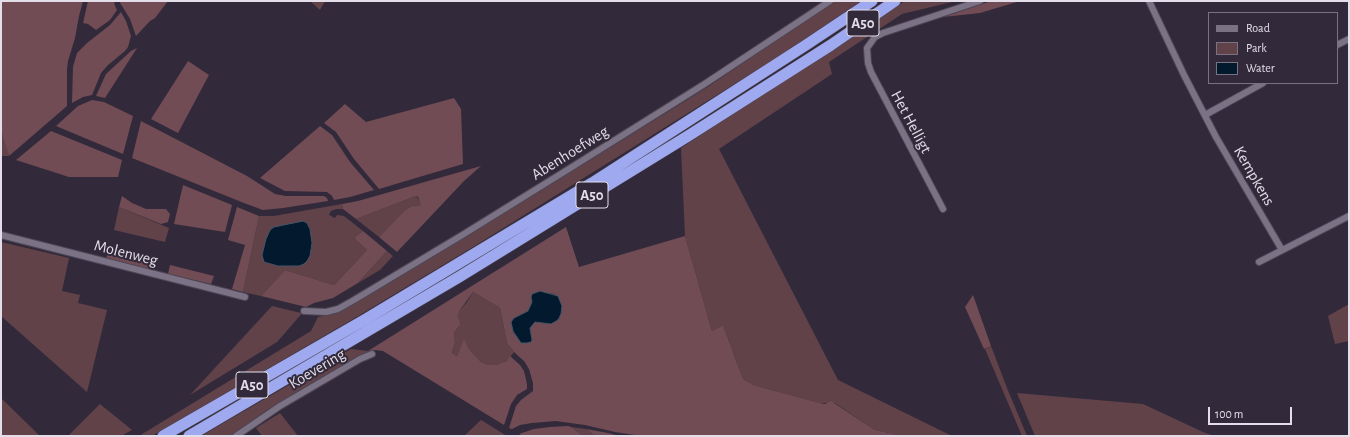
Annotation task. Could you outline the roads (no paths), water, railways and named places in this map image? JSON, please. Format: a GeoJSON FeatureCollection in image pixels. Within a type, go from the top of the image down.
{"type":"FeatureCollection","features":[{"type":"Feature","properties":{"kind":"highway","name":"A50"},"geometry":{"type":"LineString","coordinates":[[164,436],[322,345],[592,183],[872,1]]}},
{"type":"Feature","properties":{"kind":"highway","name":"A50"},"geometry":{"type":"LineString","coordinates":[[189,436],[473,269],[688,136],[831,45],[895,1]]}},
{"type":"Feature","properties":{"kind":"street","name":"Abenhoefweg"},"geometry":{"type":"LineString","coordinates":[[304,312],[317,313],[338,309],[464,234],[703,85],[830,1]]}},
{"type":"Feature","properties":{"kind":"street","name":"Het Helligt"},"geometry":{"type":"LineString","coordinates":[[943,209],[871,72],[868,63],[867,48],[876,37],[883,33],[980,1]]}},
{"type":"Feature","properties":{"kind":"street","name":"Kempkens"},"geometry":{"type":"LineString","coordinates":[[1149,1],[1184,75],[1220,144],[1282,250]]}},
{"type":"Feature","properties":{"kind":"street"},"geometry":{"type":"LineString","coordinates":[[1338,45],[1349,39]]}},
{"type":"Feature","properties":{"kind":"street"},"geometry":{"type":"LineString","coordinates":[[1205,115],[1261,84]]}},
{"type":"Feature","properties":{"kind":"street"},"geometry":{"type":"LineString","coordinates":[[1259,262],[1349,216]]}},
{"type":"Feature","properties":{"kind":"street","name":"Molenweg"},"geometry":{"type":"LineString","coordinates":[[1,235],[245,297]]}},
{"type":"Feature","properties":{"kind":"street","name":"Koevering"},"geometry":{"type":"LineString","coordinates":[[236,436],[280,406],[360,359],[372,354]]}},
{"type":"Feature","properties":{"kind":"water"},"geometry":{"type":"Polygon","coordinates":[[[303,221],[307,223],[310,229],[312,243],[310,256],[307,261],[299,266],[278,266],[264,262],[262,255],[270,230],[274,227],[303,221]]]}},
{"type":"Feature","properties":{"kind":"water"},"geometry":{"type":"Polygon","coordinates":[[[540,291],[558,296],[562,306],[561,314],[558,320],[551,324],[535,322],[530,328],[531,342],[521,343],[513,331],[511,322],[514,318],[528,311],[532,302],[532,294],[540,291]]]}}]}
